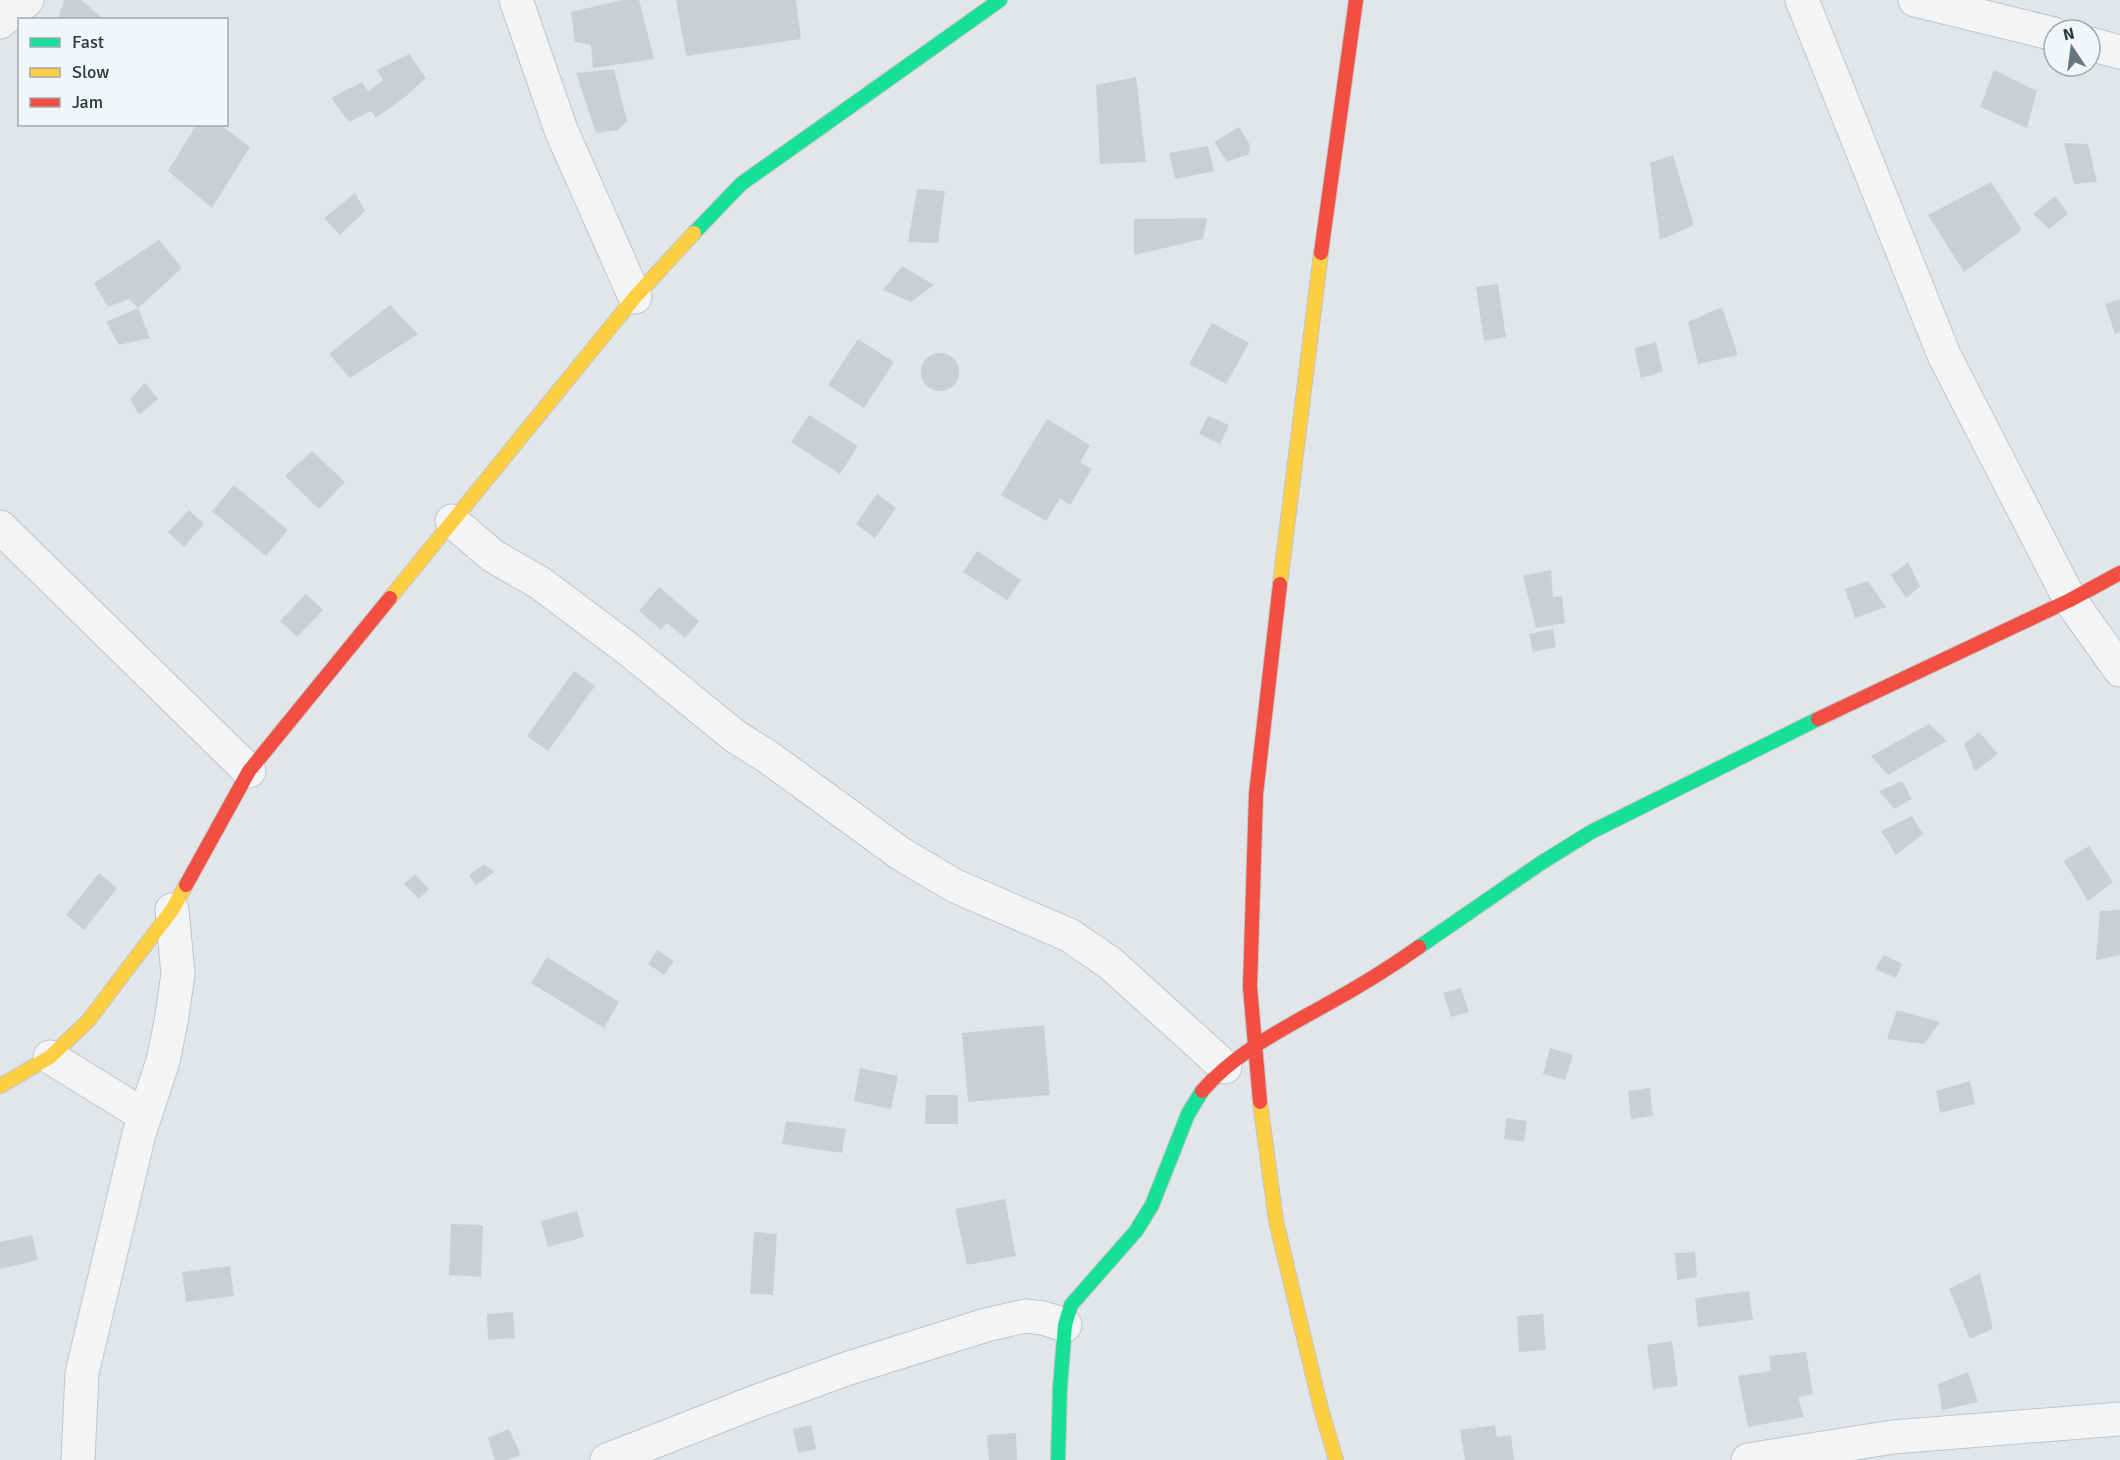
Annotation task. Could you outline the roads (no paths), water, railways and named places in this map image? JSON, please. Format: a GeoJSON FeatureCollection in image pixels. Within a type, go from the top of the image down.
{"type":"FeatureCollection","features":[{"type":"Feature","properties":{"kind":"street"},"geometry":{"type":"LineString","coordinates":[[0,22],[27,0]]}},
{"type":"Feature","properties":{"kind":"street"},"geometry":{"type":"LineString","coordinates":[[516,0],[561,130],[635,297]]}},
{"type":"Feature","properties":{"kind":"street"},"geometry":{"type":"LineString","coordinates":[[0,1086],[50,1058],[88,1021],[172,910],[249,771],[635,297],[679,248],[741,184],[1000,0]]}},
{"type":"Feature","properties":{"kind":"street"},"geometry":{"type":"LineString","coordinates":[[1336,1460],[1321,1409],[1276,1221],[1260,1104],[1250,987],[1256,794],[1296,454],[1356,0]]}},
{"type":"Feature","properties":{"kind":"street"},"geometry":{"type":"LineString","coordinates":[[1802,0],[1944,355],[2070,600],[2120,670]]}},
{"type":"Feature","properties":{"kind":"street"},"geometry":{"type":"LineString","coordinates":[[1915,0],[2042,31]]}},
{"type":"Feature","properties":{"kind":"street"},"geometry":{"type":"LineString","coordinates":[[2102,47],[2120,51]]}},
{"type":"Feature","properties":{"kind":"street"},"geometry":{"type":"LineString","coordinates":[[452,521],[494,556],[540,584],[619,643],[736,737],[768,757],[901,854],[955,886],[1069,935],[1110,963],[1225,1067]]}},
{"type":"Feature","properties":{"kind":"street"},"geometry":{"type":"LineString","coordinates":[[0,527],[249,771]]}},
{"type":"Feature","properties":{"kind":"street"},"geometry":{"type":"LineString","coordinates":[[1058,1460],[1065,1325],[1071,1305],[1117,1255],[1142,1222],[1152,1205],[1188,1114],[1203,1090],[1225,1067],[1284,1027],[1322,1007],[1413,952],[1531,869],[1591,832],[1851,702],[2070,600],[2120,573]]}},
{"type":"Feature","properties":{"kind":"street"},"geometry":{"type":"LineString","coordinates":[[78,1460],[82,1373],[145,1116],[163,1061],[178,974],[172,910]]}},
{"type":"Feature","properties":{"kind":"street"},"geometry":{"type":"LineString","coordinates":[[50,1058],[145,1116]]}},
{"type":"Feature","properties":{"kind":"street"},"geometry":{"type":"LineString","coordinates":[[607,1460],[849,1368],[986,1325],[1025,1316],[1043,1318],[1065,1325]]}},
{"type":"Feature","properties":{"kind":"street"},"geometry":{"type":"LineString","coordinates":[[1748,1460],[1893,1437],[2120,1419]]}}]}
